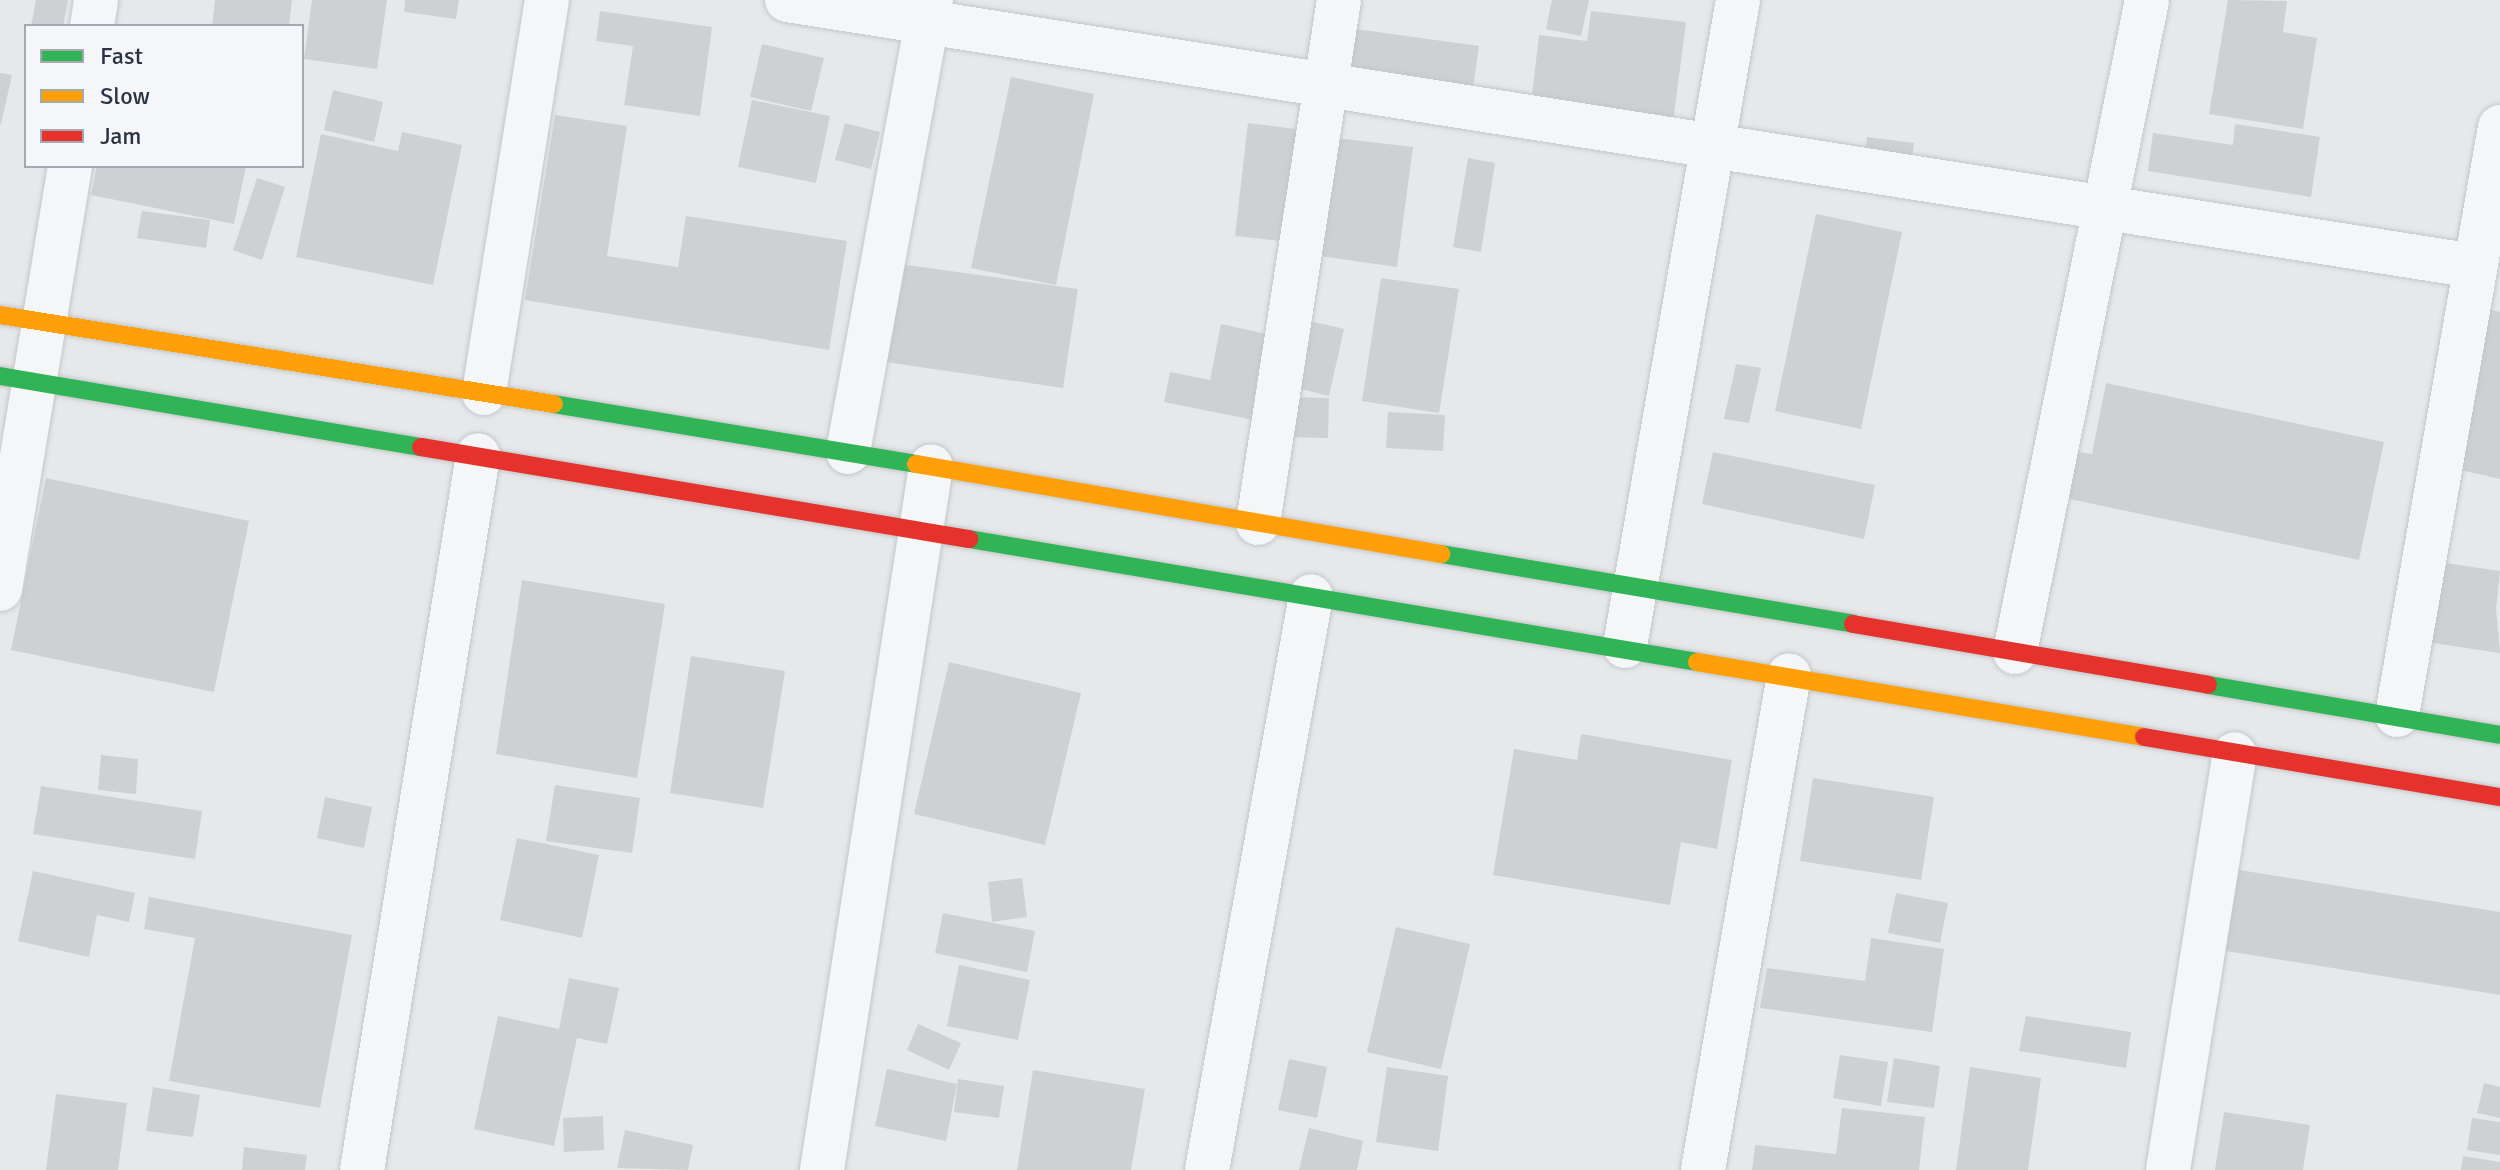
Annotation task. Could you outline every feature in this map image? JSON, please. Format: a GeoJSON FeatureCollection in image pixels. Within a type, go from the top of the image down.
{"type":"FeatureCollection","features":[{"type":"Feature","properties":{"kind":"main road"},"geometry":{"type":"LineString","coordinates":[[0,315],[848,452],[2500,735]]}},
{"type":"Feature","properties":{"kind":"main road"},"geometry":{"type":"LineString","coordinates":[[18,379],[1625,646],[2235,754],[2500,797]]}},
{"type":"Feature","properties":{"kind":"street"},"geometry":{"type":"LineString","coordinates":[[92,24],[96,0]]}},
{"type":"Feature","properties":{"kind":"street"},"geometry":{"type":"LineString","coordinates":[[484,393],[547,0]]}},
{"type":"Feature","properties":{"kind":"street"},"geometry":{"type":"LineString","coordinates":[[787,0],[929,11],[1323,87],[2105,205],[2475,266]]}},
{"type":"Feature","properties":{"kind":"street"},"geometry":{"type":"LineString","coordinates":[[1258,523],[1323,87],[1339,0]]}},
{"type":"Feature","properties":{"kind":"street"},"geometry":{"type":"LineString","coordinates":[[1625,646],[1738,0]]}},
{"type":"Feature","properties":{"kind":"street"},"geometry":{"type":"LineString","coordinates":[[2015,652],[2147,0]]}},
{"type":"Feature","properties":{"kind":"street"},"geometry":{"type":"LineString","coordinates":[[848,452],[929,11]]}},
{"type":"Feature","properties":{"kind":"street"},"geometry":{"type":"LineString","coordinates":[[2397,715],[2500,127]]}},
{"type":"Feature","properties":{"kind":"street"},"geometry":{"type":"LineString","coordinates":[[0,589],[18,379],[45,323],[70,168]]}},
{"type":"Feature","properties":{"kind":"street"},"geometry":{"type":"LineString","coordinates":[[362,1170],[478,455]]}},
{"type":"Feature","properties":{"kind":"street"},"geometry":{"type":"LineString","coordinates":[[822,1170],[924,528],[931,466]]}},
{"type":"Feature","properties":{"kind":"street"},"geometry":{"type":"LineString","coordinates":[[1207,1170],[1311,596]]}},
{"type":"Feature","properties":{"kind":"street"},"geometry":{"type":"LineString","coordinates":[[1703,1170],[1789,675]]}},
{"type":"Feature","properties":{"kind":"street"},"geometry":{"type":"LineString","coordinates":[[2168,1170],[2235,754]]}},
{"type":"Feature","properties":{"kind":"building"},"geometry":{"type":"Polygon","coordinates":[[[36,0],[68,0],[63,24],[31,24],[36,0]]]}},
{"type":"Feature","properties":{"kind":"building"},"geometry":{"type":"Polygon","coordinates":[[[215,0],[292,0],[289,24],[212,24],[215,0]]]}},
{"type":"Feature","properties":{"kind":"building"},"geometry":{"type":"Polygon","coordinates":[[[312,0],[387,0],[377,69],[304,59],[312,0]]]}},
{"type":"Feature","properties":{"kind":"building"},"geometry":{"type":"Polygon","coordinates":[[[405,0],[459,0],[456,19],[404,12],[405,0]]]}},
{"type":"Feature","properties":{"kind":"building"},"geometry":{"type":"Polygon","coordinates":[[[1552,0],[1589,0],[1581,36],[1546,29],[1552,0]]]}},
{"type":"Feature","properties":{"kind":"building"},"geometry":{"type":"Polygon","coordinates":[[[2228,0],[2287,1],[2283,32],[2317,38],[2303,129],[2209,114],[2228,0]]]}},
{"type":"Feature","properties":{"kind":"building"},"geometry":{"type":"Polygon","coordinates":[[[600,11],[712,27],[700,116],[624,105],[633,46],[596,41],[600,11]]]}},
{"type":"Feature","properties":{"kind":"building"},"geometry":{"type":"Polygon","coordinates":[[[1591,11],[1686,22],[1671,138],[1529,120],[1539,35],[1587,41],[1591,11]]]}},
{"type":"Feature","properties":{"kind":"building"},"geometry":{"type":"Polygon","coordinates":[[[1327,25],[1479,46],[1469,117],[1318,97],[1327,25]]]}},
{"type":"Feature","properties":{"kind":"building"},"geometry":{"type":"Polygon","coordinates":[[[762,44],[824,58],[811,111],[750,97],[762,44]]]}},
{"type":"Feature","properties":{"kind":"building"},"geometry":{"type":"Polygon","coordinates":[[[0,73],[12,75],[1,124],[0,124],[0,73]]]}},
{"type":"Feature","properties":{"kind":"building"},"geometry":{"type":"Polygon","coordinates":[[[1011,77],[1094,94],[1056,285],[971,268],[1011,77]]]}},
{"type":"Feature","properties":{"kind":"building"},"geometry":{"type":"Polygon","coordinates":[[[333,90],[383,102],[374,142],[324,130],[333,90]]]}},
{"type":"Feature","properties":{"kind":"building"},"geometry":{"type":"Polygon","coordinates":[[[752,100],[830,116],[816,183],[738,167],[752,100]]]}},
{"type":"Feature","properties":{"kind":"building"},"geometry":{"type":"Polygon","coordinates":[[[555,115],[627,126],[607,256],[678,267],[686,216],[847,241],[829,350],[525,300],[555,115]]]}},
{"type":"Feature","properties":{"kind":"building"},"geometry":{"type":"Polygon","coordinates":[[[845,123],[880,132],[871,169],[835,160],[845,123]]]}},
{"type":"Feature","properties":{"kind":"building"},"geometry":{"type":"Polygon","coordinates":[[[1248,123],[1312,131],[1299,243],[1235,236],[1248,123]]]}},
{"type":"Feature","properties":{"kind":"building"},"geometry":{"type":"Polygon","coordinates":[[[2235,124],[2320,137],[2311,197],[2148,171],[2153,133],[2233,145],[2235,124]]]}},
{"type":"Feature","properties":{"kind":"building"},"geometry":{"type":"Polygon","coordinates":[[[402,132],[462,145],[433,285],[296,257],[321,134],[398,151],[402,132]]]}},
{"type":"Feature","properties":{"kind":"building"},"geometry":{"type":"Polygon","coordinates":[[[1867,137],[1914,143],[1910,180],[1863,173],[1867,137]]]}},
{"type":"Feature","properties":{"kind":"building"},"geometry":{"type":"Polygon","coordinates":[[[1336,138],[1413,147],[1397,267],[1320,256],[1336,138]]]}},
{"type":"Feature","properties":{"kind":"building"},"geometry":{"type":"Polygon","coordinates":[[[1468,158],[1495,163],[1481,252],[1453,247],[1468,158]]]}},
{"type":"Feature","properties":{"kind":"building"},"geometry":{"type":"Polygon","coordinates":[[[97,168],[246,168],[234,224],[91,195],[97,168]]]}},
{"type":"Feature","properties":{"kind":"building"},"geometry":{"type":"Polygon","coordinates":[[[257,178],[285,187],[262,260],[233,250],[257,178]]]}},
{"type":"Feature","properties":{"kind":"building"},"geometry":{"type":"Polygon","coordinates":[[[142,211],[210,220],[206,248],[137,238],[142,211]]]}},
{"type":"Feature","properties":{"kind":"building"},"geometry":{"type":"Polygon","coordinates":[[[1816,214],[1902,232],[1861,429],[1775,411],[1816,214]]]}},
{"type":"Feature","properties":{"kind":"building"},"geometry":{"type":"Polygon","coordinates":[[[900,264],[1078,289],[1063,388],[886,362],[900,264]]]}},
{"type":"Feature","properties":{"kind":"building"},"geometry":{"type":"Polygon","coordinates":[[[1381,278],[1459,289],[1439,413],[1362,401],[1381,278]]]}},
{"type":"Feature","properties":{"kind":"building"},"geometry":{"type":"Polygon","coordinates":[[[2462,304],[2500,312],[2500,479],[2434,464],[2462,304]]]}},
{"type":"Feature","properties":{"kind":"building"},"geometry":{"type":"Polygon","coordinates":[[[1310,321],[1344,329],[1329,396],[1294,387],[1310,321]]]}},
{"type":"Feature","properties":{"kind":"building"},"geometry":{"type":"Polygon","coordinates":[[[1221,324],[1271,335],[1254,420],[1164,402],[1170,372],[1210,380],[1221,324]]]}},
{"type":"Feature","properties":{"kind":"building"},"geometry":{"type":"Polygon","coordinates":[[[1736,364],[1761,368],[1749,423],[1724,419],[1736,364]]]}},
{"type":"Feature","properties":{"kind":"building"},"geometry":{"type":"Polygon","coordinates":[[[2106,383],[2384,442],[2359,560],[2060,497],[2071,451],[2092,454],[2106,383]]]}},
{"type":"Feature","properties":{"kind":"building"},"geometry":{"type":"Polygon","coordinates":[[[1286,397],[1329,398],[1328,438],[1285,437],[1286,397]]]}},
{"type":"Feature","properties":{"kind":"building"},"geometry":{"type":"Polygon","coordinates":[[[1388,412],[1445,415],[1443,451],[1386,448],[1388,412]]]}},
{"type":"Feature","properties":{"kind":"building"},"geometry":{"type":"Polygon","coordinates":[[[1713,452],[1875,485],[1864,539],[1702,504],[1713,452]]]}},
{"type":"Feature","properties":{"kind":"building"},"geometry":{"type":"Polygon","coordinates":[[[46,478],[249,521],[214,692],[11,650],[46,478]]]}},
{"type":"Feature","properties":{"kind":"building"},"geometry":{"type":"Polygon","coordinates":[[[2425,560],[2500,571],[2496,609],[2500,653],[2413,640],[2425,560]]]}},
{"type":"Feature","properties":{"kind":"building"},"geometry":{"type":"Polygon","coordinates":[[[522,580],[665,604],[637,778],[496,754],[522,580]]]}},
{"type":"Feature","properties":{"kind":"building"},"geometry":{"type":"Polygon","coordinates":[[[691,656],[785,671],[763,808],[670,793],[691,656]]]}},
{"type":"Feature","properties":{"kind":"building"},"geometry":{"type":"Polygon","coordinates":[[[949,662],[1081,693],[1045,845],[914,814],[949,662]]]}},
{"type":"Feature","properties":{"kind":"building"},"geometry":{"type":"Polygon","coordinates":[[[1581,734],[1732,760],[1717,849],[1681,842],[1670,905],[1493,875],[1514,749],[1577,760],[1581,734]]]}},
{"type":"Feature","properties":{"kind":"building"},"geometry":{"type":"Polygon","coordinates":[[[101,755],[138,759],[136,794],[98,790],[101,755]]]}},
{"type":"Feature","properties":{"kind":"building"},"geometry":{"type":"Polygon","coordinates":[[[1813,778],[1934,797],[1921,880],[1800,861],[1813,778]]]}},
{"type":"Feature","properties":{"kind":"building"},"geometry":{"type":"Polygon","coordinates":[[[555,785],[640,798],[632,853],[546,841],[555,785]]]}},
{"type":"Feature","properties":{"kind":"building"},"geometry":{"type":"Polygon","coordinates":[[[41,786],[202,811],[195,859],[33,834],[41,786]]]}},
{"type":"Feature","properties":{"kind":"building"},"geometry":{"type":"Polygon","coordinates":[[[325,797],[372,807],[364,848],[317,838],[325,797]]]}},
{"type":"Feature","properties":{"kind":"building"},"geometry":{"type":"Polygon","coordinates":[[[517,838],[599,855],[582,938],[500,920],[517,838]]]}},
{"type":"Feature","properties":{"kind":"building"},"geometry":{"type":"Polygon","coordinates":[[[2233,869],[2500,912],[2500,995],[2220,950],[2233,869]]]}},
{"type":"Feature","properties":{"kind":"building"},"geometry":{"type":"Polygon","coordinates":[[[33,871],[135,893],[129,922],[97,915],[89,957],[18,941],[33,871]]]}},
{"type":"Feature","properties":{"kind":"building"},"geometry":{"type":"Polygon","coordinates":[[[1022,878],[1027,917],[992,922],[988,882],[1022,878]]]}},
{"type":"Feature","properties":{"kind":"building"},"geometry":{"type":"Polygon","coordinates":[[[1896,893],[1948,903],[1940,943],[1888,933],[1896,893]]]}},
{"type":"Feature","properties":{"kind":"building"},"geometry":{"type":"Polygon","coordinates":[[[149,897],[352,935],[320,1108],[169,1081],[195,938],[144,929],[149,897]]]}},
{"type":"Feature","properties":{"kind":"building"},"geometry":{"type":"Polygon","coordinates":[[[943,913],[1035,931],[1027,972],[935,953],[943,913]]]}},
{"type":"Feature","properties":{"kind":"building"},"geometry":{"type":"Polygon","coordinates":[[[1396,927],[1470,944],[1441,1069],[1367,1052],[1396,927]]]}},
{"type":"Feature","properties":{"kind":"building"},"geometry":{"type":"Polygon","coordinates":[[[1871,938],[1944,949],[1932,1032],[1760,1008],[1767,968],[1865,981],[1871,938]]]}},
{"type":"Feature","properties":{"kind":"building"},"geometry":{"type":"Polygon","coordinates":[[[959,965],[1030,980],[1018,1040],[947,1026],[959,965]]]}},
{"type":"Feature","properties":{"kind":"building"},"geometry":{"type":"Polygon","coordinates":[[[569,978],[619,988],[607,1044],[577,1038],[554,1146],[474,1129],[498,1016],[559,1029],[569,978]]]}},
{"type":"Feature","properties":{"kind":"building"},"geometry":{"type":"Polygon","coordinates":[[[2026,1016],[2131,1032],[2126,1068],[2019,1051],[2026,1016]]]}},
{"type":"Feature","properties":{"kind":"building"},"geometry":{"type":"Polygon","coordinates":[[[918,1024],[961,1043],[949,1070],[907,1050],[918,1024]]]}},
{"type":"Feature","properties":{"kind":"building"},"geometry":{"type":"Polygon","coordinates":[[[1840,1055],[1888,1062],[1881,1106],[1833,1098],[1840,1055]]]}},
{"type":"Feature","properties":{"kind":"building"},"geometry":{"type":"Polygon","coordinates":[[[1894,1058],[1940,1066],[1934,1108],[1887,1102],[1894,1058]]]}},
{"type":"Feature","properties":{"kind":"building"},"geometry":{"type":"Polygon","coordinates":[[[1289,1059],[1327,1067],[1317,1118],[1278,1110],[1289,1059]]]}},
{"type":"Feature","properties":{"kind":"building"},"geometry":{"type":"Polygon","coordinates":[[[1387,1067],[1448,1076],[1438,1151],[1376,1142],[1387,1067]]]}},
{"type":"Feature","properties":{"kind":"building"},"geometry":{"type":"Polygon","coordinates":[[[1970,1067],[2041,1078],[2028,1170],[1956,1170],[1970,1067]]]}},
{"type":"Feature","properties":{"kind":"building"},"geometry":{"type":"Polygon","coordinates":[[[887,1069],[957,1084],[946,1141],[875,1126],[887,1069]]]}},
{"type":"Feature","properties":{"kind":"building"},"geometry":{"type":"Polygon","coordinates":[[[1033,1070],[1145,1089],[1131,1170],[1017,1170],[1033,1070]]]}},
{"type":"Feature","properties":{"kind":"building"},"geometry":{"type":"Polygon","coordinates":[[[958,1079],[1004,1086],[999,1118],[954,1112],[958,1079]]]}},
{"type":"Feature","properties":{"kind":"building"},"geometry":{"type":"Polygon","coordinates":[[[2484,1083],[2500,1087],[2500,1118],[2477,1113],[2484,1083]]]}},
{"type":"Feature","properties":{"kind":"building"},"geometry":{"type":"Polygon","coordinates":[[[153,1087],[200,1095],[193,1137],[146,1131],[153,1087]]]}},
{"type":"Feature","properties":{"kind":"building"},"geometry":{"type":"Polygon","coordinates":[[[56,1094],[127,1103],[118,1170],[46,1170],[56,1094]]]}},
{"type":"Feature","properties":{"kind":"building"},"geometry":{"type":"Polygon","coordinates":[[[1842,1108],[1925,1117],[1919,1170],[1752,1170],[1755,1145],[1836,1154],[1842,1108]]]}},
{"type":"Feature","properties":{"kind":"building"},"geometry":{"type":"Polygon","coordinates":[[[2224,1112],[2310,1125],[2303,1170],[2215,1170],[2224,1112]]]}},
{"type":"Feature","properties":{"kind":"building"},"geometry":{"type":"Polygon","coordinates":[[[603,1116],[604,1150],[564,1152],[563,1118],[603,1116]]]}},
{"type":"Feature","properties":{"kind":"building"},"geometry":{"type":"Polygon","coordinates":[[[2472,1118],[2500,1122],[2500,1155],[2467,1150],[2472,1118]]]}},
{"type":"Feature","properties":{"kind":"building"},"geometry":{"type":"Polygon","coordinates":[[[1309,1128],[1363,1141],[1357,1170],[1299,1170],[1309,1128]]]}},
{"type":"Feature","properties":{"kind":"building"},"geometry":{"type":"Polygon","coordinates":[[[625,1130],[693,1145],[688,1170],[617,1168],[625,1130]]]}},
{"type":"Feature","properties":{"kind":"building"},"geometry":{"type":"Polygon","coordinates":[[[244,1147],[307,1155],[305,1170],[242,1170],[244,1147]]]}},
{"type":"Feature","properties":{"kind":"building"},"geometry":{"type":"Polygon","coordinates":[[[2463,1156],[2500,1162],[2500,1170],[2461,1170],[2463,1156]]]}},
{"type":"Feature","properties":{"kind":"traffic: fast"},"geometry":{"type":"LineString","coordinates":[[0,376],[421,447]]}},
{"type":"Feature","properties":{"kind":"traffic: fast"},"geometry":{"type":"LineString","coordinates":[[554,404],[916,464]]}},
{"type":"Feature","properties":{"kind":"traffic: fast"},"geometry":{"type":"LineString","coordinates":[[969,539],[1697,662]]}},
{"type":"Feature","properties":{"kind":"traffic: fast"},"geometry":{"type":"LineString","coordinates":[[1441,554],[1853,624]]}},
{"type":"Feature","properties":{"kind":"traffic: fast"},"geometry":{"type":"LineString","coordinates":[[2208,685],[2500,735]]}},
{"type":"Feature","properties":{"kind":"traffic: slow"},"geometry":{"type":"LineString","coordinates":[[0,315],[554,404]]}},
{"type":"Feature","properties":{"kind":"traffic: slow"},"geometry":{"type":"LineString","coordinates":[[916,464],[1441,554]]}},
{"type":"Feature","properties":{"kind":"traffic: slow"},"geometry":{"type":"LineString","coordinates":[[1697,662],[2144,737]]}},
{"type":"Feature","properties":{"kind":"traffic: jam"},"geometry":{"type":"LineString","coordinates":[[421,447],[969,539]]}},
{"type":"Feature","properties":{"kind":"traffic: jam"},"geometry":{"type":"LineString","coordinates":[[1853,624],[2208,685]]}},
{"type":"Feature","properties":{"kind":"traffic: jam"},"geometry":{"type":"LineString","coordinates":[[2144,737],[2500,797]]}}]}
